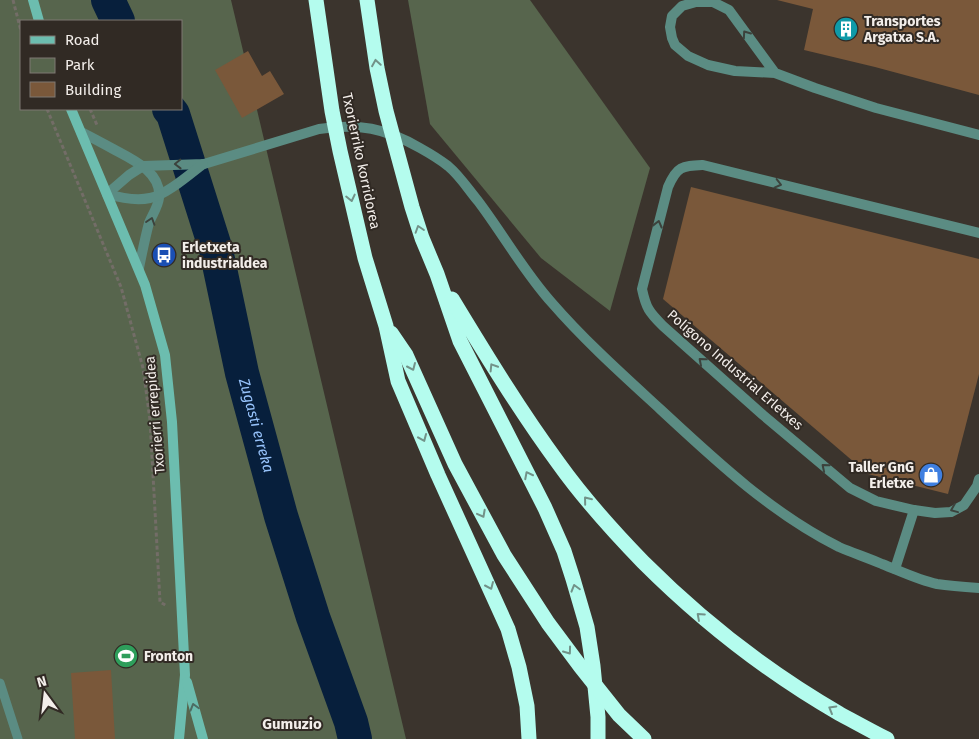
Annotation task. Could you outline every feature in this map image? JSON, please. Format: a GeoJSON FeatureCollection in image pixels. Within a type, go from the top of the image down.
{"type":"FeatureCollection","features":[{"type":"Feature","properties":{"kind":"highway","name":"Txorierriko korridorea"},"geometry":{"type":"LineString","coordinates":[[316,0],[332,110],[340,150],[365,258],[386,326]]}},
{"type":"Feature","properties":{"kind":"highway"},"geometry":{"type":"LineString","coordinates":[[367,0],[377,68],[386,111],[420,230],[460,341],[545,508],[564,552],[573,579],[587,627],[598,716],[598,739]]}},
{"type":"Feature","properties":{"kind":"highway"},"geometry":{"type":"LineString","coordinates":[[437,274],[513,399],[531,425],[590,504],[623,541],[662,581],[736,645],[819,702],[881,736]]}},
{"type":"Feature","properties":{"kind":"highway"},"geometry":{"type":"LineString","coordinates":[[386,326],[398,381],[438,475],[508,629],[519,667],[527,706],[529,739]]}},
{"type":"Feature","properties":{"kind":"highway"},"geometry":{"type":"LineString","coordinates":[[386,326],[406,355],[455,464],[504,555],[548,623],[580,666],[619,715],[644,739]]}},
{"type":"Feature","properties":{"kind":"main road"},"geometry":{"type":"LineString","coordinates":[[34,0],[39,20]]}},
{"type":"Feature","properties":{"kind":"main road","name":"Txorierri errepidea"},"geometry":{"type":"LineString","coordinates":[[71,110],[139,268],[164,355],[172,422],[185,675]]}},
{"type":"Feature","properties":{"kind":"main road"},"geometry":{"type":"LineString","coordinates":[[179,739],[185,675]]}},
{"type":"Feature","properties":{"kind":"main road"},"geometry":{"type":"LineString","coordinates":[[185,675],[203,739]]}},
{"type":"Feature","properties":{"kind":"street"},"geometry":{"type":"LineString","coordinates":[[774,74],[729,10],[713,2],[696,2],[682,6],[672,16],[670,27],[675,45],[688,56],[708,65],[735,71],[774,74],[876,108],[979,135]]}},
{"type":"Feature","properties":{"kind":"street"},"geometry":{"type":"LineString","coordinates":[[107,194],[129,175],[148,166],[204,164],[319,129],[356,126],[380,130],[398,136],[435,157],[460,178],[551,303],[580,334],[703,449],[748,488],[809,530],[840,547],[919,579],[937,584],[979,588]]}},
{"type":"Feature","properties":{"kind":"street"},"geometry":{"type":"LineString","coordinates":[[81,132],[148,166],[162,194]]}},
{"type":"Feature","properties":{"kind":"street"},"geometry":{"type":"LineString","coordinates":[[107,194],[121,198],[150,198],[162,194],[204,164]]}},
{"type":"Feature","properties":{"kind":"street","name":"Polígono Industrial Erletxes"},"geometry":{"type":"LineString","coordinates":[[979,233],[703,165],[686,166],[674,173],[668,187],[642,289],[645,303],[650,313],[663,326],[763,415],[850,488],[876,501],[914,510],[935,513],[951,512],[964,505],[977,486],[979,479]]}},
{"type":"Feature","properties":{"kind":"street"},"geometry":{"type":"LineString","coordinates":[[139,268],[150,221],[162,194]]}},
{"type":"Feature","properties":{"kind":"street"},"geometry":{"type":"LineString","coordinates":[[895,569],[914,510]]}},
{"type":"Feature","properties":{"kind":"lane"},"geometry":{"type":"LineString","coordinates":[[0,683],[18,739]]}},
{"type":"Feature","properties":{"kind":"path"},"geometry":{"type":"LineString","coordinates":[[14,0],[20,27]]}},
{"type":"Feature","properties":{"kind":"path"},"geometry":{"type":"LineString","coordinates":[[47,110],[121,287],[143,368],[150,420],[160,602],[182,617]]}},
{"type":"Feature","properties":{"kind":"green space"},"geometry":{"type":"Polygon","coordinates":[[[0,0],[231,0],[406,739],[0,739],[0,0]]]}},
{"type":"Feature","properties":{"kind":"green space"},"geometry":{"type":"Polygon","coordinates":[[[408,0],[530,0],[650,168],[610,311],[541,258],[430,124],[408,0]]]}},
{"type":"Feature","properties":{"kind":"building"},"geometry":{"type":"Polygon","coordinates":[[[777,0],[979,0],[979,95],[804,50],[813,9],[777,0]]]}},
{"type":"Feature","properties":{"kind":"building"},"geometry":{"type":"Polygon","coordinates":[[[248,51],[262,76],[270,71],[284,94],[242,118],[215,70],[248,51]]]}},
{"type":"Feature","properties":{"kind":"building"},"geometry":{"type":"Polygon","coordinates":[[[691,187],[979,259],[979,374],[948,494],[868,474],[663,299],[691,187]]]}},
{"type":"Feature","properties":{"kind":"building"},"geometry":{"type":"Polygon","coordinates":[[[111,670],[115,739],[75,739],[71,673],[111,670]]]}},
{"type":"Feature","properties":{"kind":"waterway","name":"Zugasti erreka"},"geometry":{"type":"LineString","coordinates":[[108,0],[118,20]]}},
{"type":"Feature","properties":{"kind":"waterway","name":"Zugasti erreka"},"geometry":{"type":"LineString","coordinates":[[170,110],[173,114],[216,250],[242,373],[281,516],[313,617],[351,722],[355,739]]}},
{"type":"Feature","properties":{"kind":"place","name":"Transportes Argatxa S.A."},"geometry":{"type":"Point","coordinates":[846,29]}},
{"type":"Feature","properties":{"kind":"place","name":"Erletxeta industrialdea"},"geometry":{"type":"Point","coordinates":[164,255]}},
{"type":"Feature","properties":{"kind":"place","name":"Taller GnG Erletxe"},"geometry":{"type":"Point","coordinates":[931,475]}},
{"type":"Feature","properties":{"kind":"place","name":"Fronton"},"geometry":{"type":"Point","coordinates":[126,656]}},
{"type":"Feature","properties":{"kind":"district","name":"Gumuzio"},"geometry":{"type":"Point","coordinates":[292,724]}}]}
